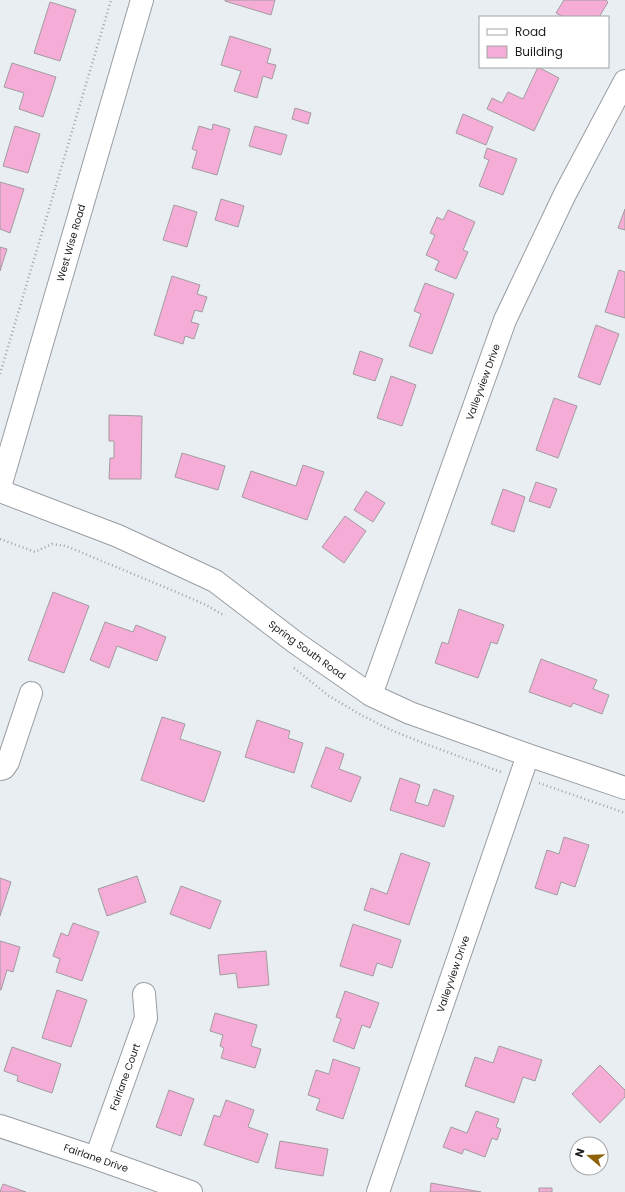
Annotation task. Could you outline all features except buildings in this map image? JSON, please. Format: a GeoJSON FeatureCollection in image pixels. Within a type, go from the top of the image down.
{"type":"FeatureCollection","features":[{"type":"Feature","properties":{"kind":"street","name":"West Wise Road"},"geometry":{"type":"LineString","coordinates":[[0,487],[142,0]]}},
{"type":"Feature","properties":{"kind":"street","name":"Valleyview Drive"},"geometry":{"type":"LineString","coordinates":[[371,695],[505,320],[565,194],[625,81]]}},
{"type":"Feature","properties":{"kind":"street","name":"Spring South Road"},"geometry":{"type":"LineString","coordinates":[[0,491],[118,536],[215,581],[296,643],[371,695],[410,713],[625,788]]}},
{"type":"Feature","properties":{"kind":"street"},"geometry":{"type":"LineString","coordinates":[[0,770],[4,768],[8,762],[31,693]]}},
{"type":"Feature","properties":{"kind":"street","name":"Valleyview Drive"},"geometry":{"type":"LineString","coordinates":[[378,1192],[528,755]]}},
{"type":"Feature","properties":{"kind":"street","name":"Fairlane Court"},"geometry":{"type":"LineString","coordinates":[[96,1158],[146,1018],[144,994]]}},
{"type":"Feature","properties":{"kind":"street","name":"Fairlane Drive"},"geometry":{"type":"LineString","coordinates":[[0,1126],[191,1192]]}},
{"type":"Feature","properties":{"kind":"path"},"geometry":{"type":"LineString","coordinates":[[0,374],[111,0]]}},
{"type":"Feature","properties":{"kind":"path"},"geometry":{"type":"LineString","coordinates":[[0,539],[35,552]]}}]}
